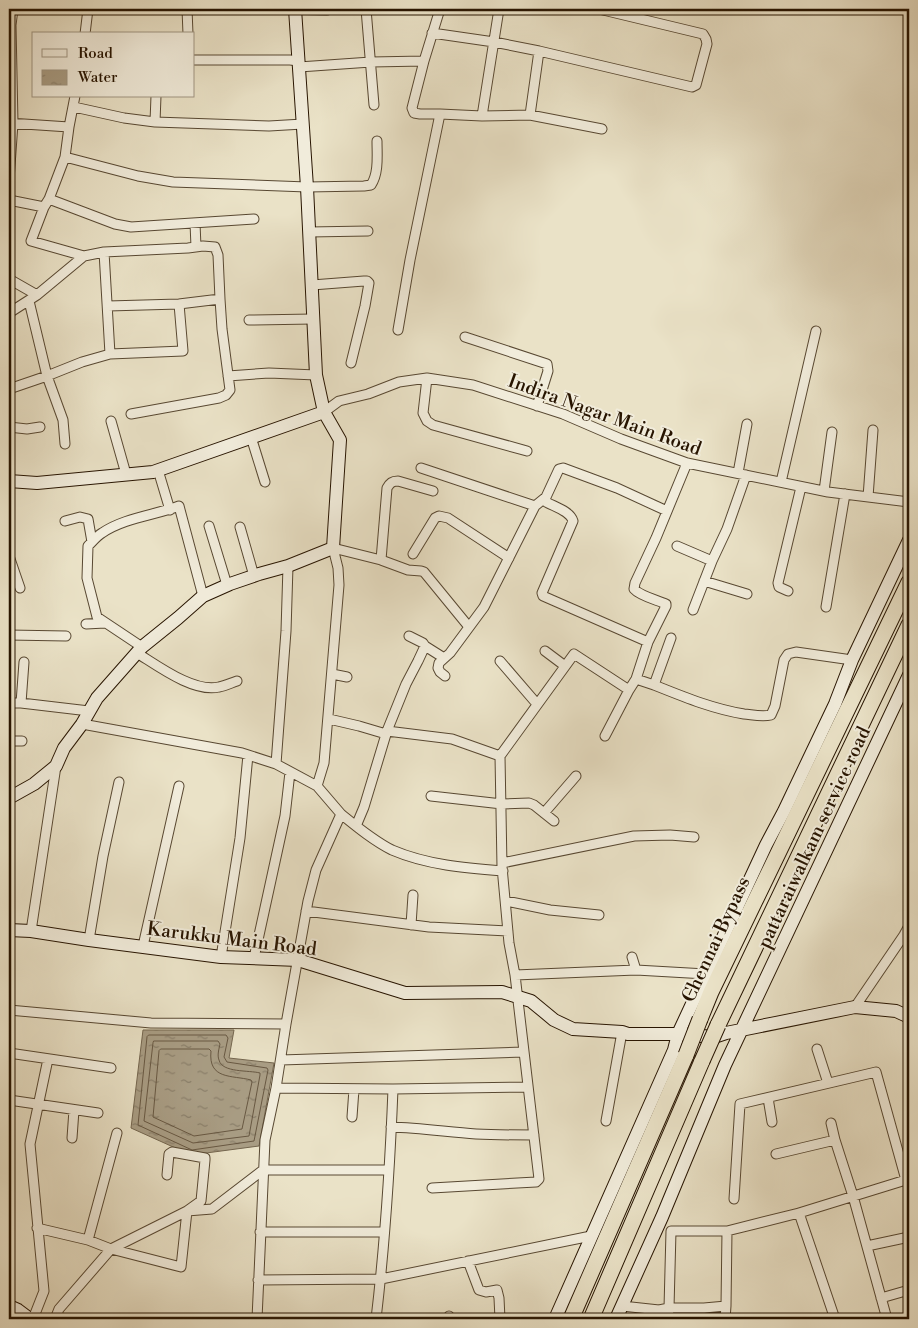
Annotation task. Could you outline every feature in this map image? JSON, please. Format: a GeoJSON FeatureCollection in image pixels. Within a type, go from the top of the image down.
{"type":"FeatureCollection","features":[{"type":"Feature","properties":{"kind":"highway","name":"Chennai Bypass"},"geometry":{"type":"LineString","coordinates":[[570,1319],[686,1055],[711,992],[909,582]]}},
{"type":"Feature","properties":{"kind":"highway","name":"Chennai Bypass"},"geometry":{"type":"LineString","coordinates":[[591,1319],[718,1025],[909,625]]}},
{"type":"Feature","properties":{"kind":"street"},"geometry":{"type":"LineString","coordinates":[[9,180],[11,123],[10,25],[13,9]]}},
{"type":"Feature","properties":{"kind":"street"},"geometry":{"type":"LineString","coordinates":[[85,32],[88,9]]}},
{"type":"Feature","properties":{"kind":"street"},"geometry":{"type":"LineString","coordinates":[[187,9],[188,32]]}},
{"type":"Feature","properties":{"kind":"street"},"geometry":{"type":"LineString","coordinates":[[274,9],[327,10]]}},
{"type":"Feature","properties":{"kind":"street"},"geometry":{"type":"LineString","coordinates":[[296,9],[316,375],[324,412],[340,440],[333,548],[338,568],[339,585],[324,768],[317,786]]}},
{"type":"Feature","properties":{"kind":"street"},"geometry":{"type":"LineString","coordinates":[[366,9],[374,105]]}},
{"type":"Feature","properties":{"kind":"street"},"geometry":{"type":"LineString","coordinates":[[440,9],[412,108],[414,113],[482,116],[530,115],[602,129]]}},
{"type":"Feature","properties":{"kind":"street"},"geometry":{"type":"LineString","coordinates":[[482,116],[499,9]]}},
{"type":"Feature","properties":{"kind":"street"},"geometry":{"type":"LineString","coordinates":[[432,33],[539,51],[692,87],[696,86],[707,44],[703,34],[599,9]]}},
{"type":"Feature","properties":{"kind":"street"},"geometry":{"type":"LineString","coordinates":[[530,115],[539,51]]}},
{"type":"Feature","properties":{"kind":"street"},"geometry":{"type":"LineString","coordinates":[[195,60],[290,60],[299,64],[424,61]]}},
{"type":"Feature","properties":{"kind":"street"},"geometry":{"type":"LineString","coordinates":[[75,98],[68,127],[65,157],[31,241],[84,256],[104,252],[196,247],[215,247],[218,255],[222,329],[230,390],[226,395],[219,398],[131,414]]}},
{"type":"Feature","properties":{"kind":"street"},"geometry":{"type":"LineString","coordinates":[[155,122],[156,98]]}},
{"type":"Feature","properties":{"kind":"street"},"geometry":{"type":"LineString","coordinates":[[74,107],[124,118],[155,122],[268,126],[303,124]]}},
{"type":"Feature","properties":{"kind":"street"},"geometry":{"type":"LineString","coordinates":[[398,330],[410,260],[440,114]]}},
{"type":"Feature","properties":{"kind":"street"},"geometry":{"type":"LineString","coordinates":[[11,123],[68,127]]}},
{"type":"Feature","properties":{"kind":"street"},"geometry":{"type":"LineString","coordinates":[[65,157],[138,176],[173,182],[307,187],[364,186],[371,185],[375,178],[378,141]]}},
{"type":"Feature","properties":{"kind":"street"},"geometry":{"type":"LineString","coordinates":[[9,200],[47,203],[114,224],[131,227],[254,219]]}},
{"type":"Feature","properties":{"kind":"street"},"geometry":{"type":"LineString","coordinates":[[195,223],[196,247]]}},
{"type":"Feature","properties":{"kind":"street"},"geometry":{"type":"LineString","coordinates":[[309,232],[368,231]]}},
{"type":"Feature","properties":{"kind":"street"},"geometry":{"type":"LineString","coordinates":[[104,252],[110,354]]}},
{"type":"Feature","properties":{"kind":"street"},"geometry":{"type":"LineString","coordinates":[[9,313],[37,296],[84,256]]}},
{"type":"Feature","properties":{"kind":"street"},"geometry":{"type":"LineString","coordinates":[[9,279],[37,296]]}},
{"type":"Feature","properties":{"kind":"street"},"geometry":{"type":"LineString","coordinates":[[312,285],[364,281],[369,283],[351,363]]}},
{"type":"Feature","properties":{"kind":"street"},"geometry":{"type":"LineString","coordinates":[[108,306],[179,304],[220,298]]}},
{"type":"Feature","properties":{"kind":"street"},"geometry":{"type":"LineString","coordinates":[[29,301],[47,376],[63,420],[65,444]]}},
{"type":"Feature","properties":{"kind":"street"},"geometry":{"type":"LineString","coordinates":[[9,389],[82,362],[110,354],[183,351],[179,304]]}},
{"type":"Feature","properties":{"kind":"street"},"geometry":{"type":"LineString","coordinates":[[249,320],[313,319]]}},
{"type":"Feature","properties":{"kind":"street"},"geometry":{"type":"LineString","coordinates":[[781,482],[816,331]]}},
{"type":"Feature","properties":{"kind":"street"},"geometry":{"type":"LineString","coordinates":[[465,337],[547,364],[548,371],[537,406]]}},
{"type":"Feature","properties":{"kind":"street"},"geometry":{"type":"LineString","coordinates":[[228,376],[269,373],[316,375]]}},
{"type":"Feature","properties":{"kind":"street"},"geometry":{"type":"LineString","coordinates":[[427,378],[423,412],[427,421],[434,425],[527,451]]}},
{"type":"Feature","properties":{"kind":"street","name":"Indira Nagar Main Road"},"geometry":{"type":"LineString","coordinates":[[324,412],[339,401],[368,394],[399,382],[427,378],[473,385],[563,414],[621,439],[687,463],[801,487],[909,502]]}},
{"type":"Feature","properties":{"kind":"street"},"geometry":{"type":"LineString","coordinates":[[9,481],[37,484],[158,470],[324,412]]}},
{"type":"Feature","properties":{"kind":"street"},"geometry":{"type":"LineString","coordinates":[[111,421],[126,474]]}},
{"type":"Feature","properties":{"kind":"street"},"geometry":{"type":"LineString","coordinates":[[693,610],[727,529],[742,474],[747,424]]}},
{"type":"Feature","properties":{"kind":"street"},"geometry":{"type":"LineString","coordinates":[[9,427],[27,429],[40,427]]}},
{"type":"Feature","properties":{"kind":"street"},"geometry":{"type":"LineString","coordinates":[[868,497],[872,430]]}},
{"type":"Feature","properties":{"kind":"street"},"geometry":{"type":"LineString","coordinates":[[824,491],[832,432]]}},
{"type":"Feature","properties":{"kind":"street"},"geometry":{"type":"LineString","coordinates":[[251,437],[265,482]]}},
{"type":"Feature","properties":{"kind":"street"},"geometry":{"type":"LineString","coordinates":[[605,736],[636,679],[648,642],[666,606],[666,604],[656,599],[637,593],[634,589],[687,463]]}},
{"type":"Feature","properties":{"kind":"street"},"geometry":{"type":"LineString","coordinates":[[421,468],[534,506]]}},
{"type":"Feature","properties":{"kind":"street"},"geometry":{"type":"LineString","coordinates":[[445,676],[438,668],[439,663],[450,653],[484,607],[510,558],[534,506],[546,497],[559,469],[563,468],[617,488],[667,511]]}},
{"type":"Feature","properties":{"kind":"street"},"geometry":{"type":"LineString","coordinates":[[158,470],[170,510]]}},
{"type":"Feature","properties":{"kind":"street"},"geometry":{"type":"LineString","coordinates":[[381,560],[387,488],[390,484],[398,481],[433,491]]}},
{"type":"Feature","properties":{"kind":"street"},"geometry":{"type":"LineString","coordinates":[[788,591],[778,587],[778,583],[801,487]]}},
{"type":"Feature","properties":{"kind":"street"},"geometry":{"type":"LineString","coordinates":[[826,607],[845,494]]}},
{"type":"Feature","properties":{"kind":"street"},"geometry":{"type":"LineString","coordinates":[[546,497],[546,502],[568,513],[573,517],[573,520],[542,592],[543,596],[648,642]]}},
{"type":"Feature","properties":{"kind":"street"},"geometry":{"type":"LineString","coordinates":[[203,596],[179,506],[128,521],[103,532],[88,546],[87,578],[96,617],[139,650],[186,682],[200,687],[218,688],[237,681]]}},
{"type":"Feature","properties":{"kind":"street"},"geometry":{"type":"LineString","coordinates":[[66,521],[80,517],[88,519],[92,542]]}},
{"type":"Feature","properties":{"kind":"street"},"geometry":{"type":"LineString","coordinates":[[413,554],[435,518],[444,517],[510,558]]}},
{"type":"Feature","properties":{"kind":"street"},"geometry":{"type":"LineString","coordinates":[[209,526],[226,586]]}},
{"type":"Feature","properties":{"kind":"street"},"geometry":{"type":"LineString","coordinates":[[240,527],[254,576]]}},
{"type":"Feature","properties":{"kind":"street"},"geometry":{"type":"LineString","coordinates":[[555,1319],[674,1050],[678,1034],[766,845],[784,812],[835,704],[852,660],[909,540]]}},
{"type":"Feature","properties":{"kind":"street"},"geometry":{"type":"LineString","coordinates":[[677,546],[712,561]]}},
{"type":"Feature","properties":{"kind":"street"},"geometry":{"type":"LineString","coordinates":[[31,931],[56,766],[64,748],[82,724],[97,698],[139,650],[203,596],[333,548],[381,560],[405,569],[424,572],[469,627]]}},
{"type":"Feature","properties":{"kind":"street"},"geometry":{"type":"LineString","coordinates":[[9,556],[20,588]]}},
{"type":"Feature","properties":{"kind":"street"},"geometry":{"type":"LineString","coordinates":[[276,764],[286,631],[288,566]]}},
{"type":"Feature","properties":{"kind":"street"},"geometry":{"type":"LineString","coordinates":[[704,582],[747,594]]}},
{"type":"Feature","properties":{"kind":"street"},"geometry":{"type":"LineString","coordinates":[[86,624],[106,623]]}},
{"type":"Feature","properties":{"kind":"street"},"geometry":{"type":"LineString","coordinates":[[9,635],[66,636]]}},
{"type":"Feature","properties":{"kind":"street"},"geometry":{"type":"LineString","coordinates":[[409,636],[423,643],[444,658]]}},
{"type":"Feature","properties":{"kind":"street"},"geometry":{"type":"LineString","coordinates":[[654,686],[671,638]]}},
{"type":"Feature","properties":{"kind":"street"},"geometry":{"type":"LineString","coordinates":[[356,826],[364,807],[387,733],[406,684],[425,646]]}},
{"type":"Feature","properties":{"kind":"street"},"geometry":{"type":"LineString","coordinates":[[545,651],[565,666]]}},
{"type":"Feature","properties":{"kind":"street"},"geometry":{"type":"LineString","coordinates":[[636,679],[709,706],[763,717],[771,715],[775,706],[784,660],[788,654],[796,652],[852,660]]}},
{"type":"Feature","properties":{"kind":"street"},"geometry":{"type":"LineString","coordinates":[[432,1188],[536,1182],[539,1179],[508,931],[502,867],[500,756],[574,654],[629,690]]}},
{"type":"Feature","properties":{"kind":"street"},"geometry":{"type":"LineString","coordinates":[[500,661],[537,704]]}},
{"type":"Feature","properties":{"kind":"street"},"geometry":{"type":"LineString","coordinates":[[21,704],[24,662]]}},
{"type":"Feature","properties":{"kind":"street"},"geometry":{"type":"LineString","coordinates":[[332,674],[347,677]]}},
{"type":"Feature","properties":{"kind":"street","name":"pattaraiwalkam service road"},"geometry":{"type":"LineString","coordinates":[[616,1319],[662,1217],[725,1065],[909,675]]}},
{"type":"Feature","properties":{"kind":"street"},"geometry":{"type":"LineString","coordinates":[[9,703],[90,711]]}},
{"type":"Feature","properties":{"kind":"street"},"geometry":{"type":"LineString","coordinates":[[329,719],[387,733],[452,739],[500,756]]}},
{"type":"Feature","properties":{"kind":"street"},"geometry":{"type":"LineString","coordinates":[[82,724],[248,755],[276,764],[317,786],[341,814],[377,841],[413,857],[464,868],[502,867],[634,836],[670,835],[694,837]]}},
{"type":"Feature","properties":{"kind":"street"},"geometry":{"type":"LineString","coordinates":[[9,741],[22,741]]}},
{"type":"Feature","properties":{"kind":"street"},"geometry":{"type":"LineString","coordinates":[[221,957],[240,838],[248,755]]}},
{"type":"Feature","properties":{"kind":"street"},"geometry":{"type":"LineString","coordinates":[[9,798],[34,784],[56,766]]}},
{"type":"Feature","properties":{"kind":"street"},"geometry":{"type":"LineString","coordinates":[[254,958],[285,816],[290,772]]}},
{"type":"Feature","properties":{"kind":"street"},"geometry":{"type":"LineString","coordinates":[[544,813],[576,776]]}},
{"type":"Feature","properties":{"kind":"street"},"geometry":{"type":"LineString","coordinates":[[89,940],[103,856],[119,782]]}},
{"type":"Feature","properties":{"kind":"street"},"geometry":{"type":"LineString","coordinates":[[142,946],[179,786]]}},
{"type":"Feature","properties":{"kind":"street"},"geometry":{"type":"LineString","coordinates":[[431,796],[502,804],[529,803],[554,820]]}},
{"type":"Feature","properties":{"kind":"street"},"geometry":{"type":"LineString","coordinates":[[257,1319],[265,1140],[276,1088],[306,911],[316,870],[341,814]]}},
{"type":"Feature","properties":{"kind":"street"},"geometry":{"type":"LineString","coordinates":[[411,925],[413,895]]}},
{"type":"Feature","properties":{"kind":"street"},"geometry":{"type":"LineString","coordinates":[[506,901],[550,910],[599,915]]}},
{"type":"Feature","properties":{"kind":"street"},"geometry":{"type":"LineString","coordinates":[[306,911],[429,927],[508,931]]}},
{"type":"Feature","properties":{"kind":"street"},"geometry":{"type":"LineString","coordinates":[[855,1007],[907,935],[909,926]]}},
{"type":"Feature","properties":{"kind":"street","name":"Karukku Main Road"},"geometry":{"type":"LineString","coordinates":[[9,930],[31,931],[221,957],[298,960],[405,993],[502,992],[532,1001],[554,1020],[573,1029],[628,1034],[678,1034],[714,1037],[855,1007],[896,1011],[909,1017]]}},
{"type":"Feature","properties":{"kind":"street"},"geometry":{"type":"LineString","coordinates":[[632,956],[636,970]]}},
{"type":"Feature","properties":{"kind":"street"},"geometry":{"type":"LineString","coordinates":[[515,975],[636,970],[706,974]]}},
{"type":"Feature","properties":{"kind":"street"},"geometry":{"type":"LineString","coordinates":[[9,1010],[151,1023],[286,1024]]}},
{"type":"Feature","properties":{"kind":"street"},"geometry":{"type":"LineString","coordinates":[[606,1121],[622,1032]]}},
{"type":"Feature","properties":{"kind":"street"},"geometry":{"type":"LineString","coordinates":[[817,1049],[828,1084]]}},
{"type":"Feature","properties":{"kind":"street"},"geometry":{"type":"LineString","coordinates":[[281,1060],[524,1052]]}},
{"type":"Feature","properties":{"kind":"street"},"geometry":{"type":"LineString","coordinates":[[9,1053],[111,1068]]}},
{"type":"Feature","properties":{"kind":"street"},"geometry":{"type":"LineString","coordinates":[[9,1306],[32,1319],[44,1291],[30,1144],[48,1059]]}},
{"type":"Feature","properties":{"kind":"street"},"geometry":{"type":"LineString","coordinates":[[668,1319],[670,1231],[727,1231],[799,1213],[908,1180],[876,1072],[740,1104],[734,1198]]}},
{"type":"Feature","properties":{"kind":"street"},"geometry":{"type":"LineString","coordinates":[[276,1088],[527,1087]]}},
{"type":"Feature","properties":{"kind":"street"},"geometry":{"type":"LineString","coordinates":[[352,1118],[354,1089]]}},
{"type":"Feature","properties":{"kind":"street"},"geometry":{"type":"LineString","coordinates":[[376,1319],[390,1170],[393,1089]]}},
{"type":"Feature","properties":{"kind":"street"},"geometry":{"type":"LineString","coordinates":[[768,1098],[772,1122]]}},
{"type":"Feature","properties":{"kind":"street"},"geometry":{"type":"LineString","coordinates":[[9,1100],[98,1113]]}},
{"type":"Feature","properties":{"kind":"street"},"geometry":{"type":"LineString","coordinates":[[72,1138],[74,1110]]}},
{"type":"Feature","properties":{"kind":"street"},"geometry":{"type":"LineString","coordinates":[[831,1123],[887,1319]]}},
{"type":"Feature","properties":{"kind":"street"},"geometry":{"type":"LineString","coordinates":[[391,1127],[410,1127],[478,1134],[534,1135]]}},
{"type":"Feature","properties":{"kind":"street"},"geometry":{"type":"LineString","coordinates":[[88,1240],[117,1133]]}},
{"type":"Feature","properties":{"kind":"street"},"geometry":{"type":"LineString","coordinates":[[776,1154],[835,1140]]}},
{"type":"Feature","properties":{"kind":"street"},"geometry":{"type":"LineString","coordinates":[[55,1319],[59,1309],[111,1250],[187,1211],[201,1201],[204,1158],[172,1152],[169,1154],[167,1175]]}},
{"type":"Feature","properties":{"kind":"street"},"geometry":{"type":"LineString","coordinates":[[187,1211],[212,1209],[263,1170],[390,1170]]}},
{"type":"Feature","properties":{"kind":"street"},"geometry":{"type":"LineString","coordinates":[[37,1228],[88,1240],[111,1250],[181,1267],[187,1211]]}},
{"type":"Feature","properties":{"kind":"street"},"geometry":{"type":"LineString","coordinates":[[799,1213],[835,1319]]}},
{"type":"Feature","properties":{"kind":"street"},"geometry":{"type":"LineString","coordinates":[[725,1319],[727,1231]]}},
{"type":"Feature","properties":{"kind":"street"},"geometry":{"type":"LineString","coordinates":[[260,1232],[384,1232]]}},
{"type":"Feature","properties":{"kind":"street"},"geometry":{"type":"LineString","coordinates":[[258,1280],[381,1279],[591,1236]]}},
{"type":"Feature","properties":{"kind":"street"},"geometry":{"type":"LineString","coordinates":[[867,1246],[909,1237]]}},
{"type":"Feature","properties":{"kind":"street"},"geometry":{"type":"LineString","coordinates":[[468,1261],[479,1290],[486,1292],[497,1290],[500,1319]]}},
{"type":"Feature","properties":{"kind":"street"},"geometry":{"type":"LineString","coordinates":[[882,1298],[909,1290]]}},
{"type":"Feature","properties":{"kind":"street"},"geometry":{"type":"LineString","coordinates":[[622,1306],[660,1310],[726,1306]]}},
{"type":"Feature","properties":{"kind":"water"},"geometry":{"type":"Polygon","coordinates":[[[143,1030],[234,1030],[229,1058],[274,1063],[259,1146],[191,1155],[131,1128],[143,1030]]]}}]}
